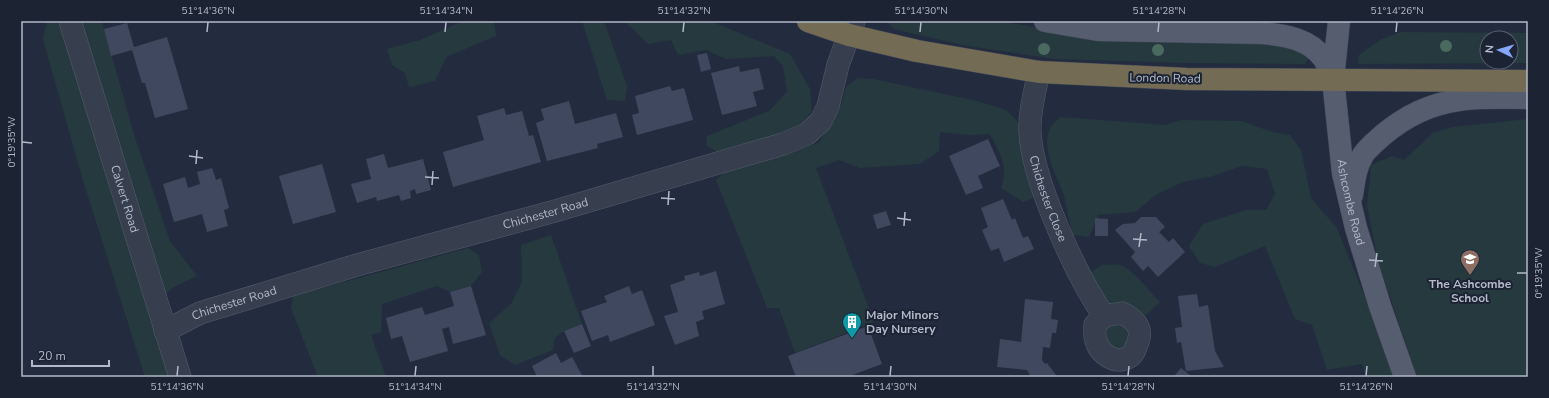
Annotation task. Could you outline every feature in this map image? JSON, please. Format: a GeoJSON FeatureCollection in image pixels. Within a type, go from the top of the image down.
{"type":"FeatureCollection","features":[{"type":"Feature","properties":{"kind":"highway","name":"London Road"},"geometry":{"type":"LineString","coordinates":[[808,21],[852,28],[917,50],[1039,72],[1187,79],[1528,81]]}},
{"type":"Feature","properties":{"kind":"main road"},"geometry":{"type":"LineString","coordinates":[[1045,21],[1098,30],[1262,33],[1284,35],[1304,42],[1323,59],[1333,79]]}},
{"type":"Feature","properties":{"kind":"main road","name":"Ashcombe Road"},"geometry":{"type":"LineString","coordinates":[[1339,21],[1333,79],[1343,173],[1380,306],[1405,377]]}},
{"type":"Feature","properties":{"kind":"main road"},"geometry":{"type":"LineString","coordinates":[[1351,206],[1354,176],[1362,156],[1387,131],[1401,121],[1414,114],[1448,102],[1482,98],[1528,98]]}},
{"type":"Feature","properties":{"kind":"street","name":"Calvert Road"},"geometry":{"type":"LineString","coordinates":[[70,21],[180,377]]}},
{"type":"Feature","properties":{"kind":"street","name":"Chichester Road"},"geometry":{"type":"LineString","coordinates":[[165,331],[200,313],[342,269],[561,210],[769,148],[807,134],[821,121],[828,106],[838,65],[852,28]]}},
{"type":"Feature","properties":{"kind":"street","name":"Chichester Close"},"geometry":{"type":"LineString","coordinates":[[1039,72],[1032,104],[1030,132],[1035,165],[1049,204],[1071,255],[1094,302],[1104,316]]}},
{"type":"Feature","properties":{"kind":"shaded area"},"geometry":{"type":"Polygon","coordinates":[[[47,21],[102,21],[135,138],[170,241],[197,276],[174,287],[149,308],[155,334],[169,377],[145,377],[82,177],[43,39],[47,21]]]}},
{"type":"Feature","properties":{"kind":"shaded area"},"geometry":{"type":"Polygon","coordinates":[[[463,21],[494,21],[496,36],[446,57],[435,81],[409,87],[405,73],[392,65],[387,49],[420,40],[463,21]]]}},
{"type":"Feature","properties":{"kind":"shaded area"},"geometry":{"type":"Polygon","coordinates":[[[582,21],[604,21],[627,86],[625,101],[607,100],[582,21]]]}},
{"type":"Feature","properties":{"kind":"shaded area"},"geometry":{"type":"Polygon","coordinates":[[[624,21],[710,21],[790,54],[810,89],[812,111],[794,132],[720,154],[706,145],[707,136],[769,111],[787,92],[783,66],[774,56],[726,59],[706,50],[678,55],[671,40],[648,44],[624,21]]]}},
{"type":"Feature","properties":{"kind":"shaded area"},"geometry":{"type":"Polygon","coordinates":[[[886,21],[1001,21],[1086,37],[1258,39],[1303,52],[1309,57],[1305,64],[1186,63],[1054,59],[962,45],[894,29],[886,21]]]}},
{"type":"Feature","properties":{"kind":"shaded area"},"geometry":{"type":"Polygon","coordinates":[[[1400,32],[1479,33],[1479,63],[1358,64],[1359,55],[1380,40],[1400,32]]]}},
{"type":"Feature","properties":{"kind":"shaded area"},"geometry":{"type":"Polygon","coordinates":[[[1519,33],[1528,33],[1528,63],[1519,63],[1519,33]]]}},
{"type":"Feature","properties":{"kind":"shaded area"},"geometry":{"type":"Polygon","coordinates":[[[858,78],[873,79],[977,101],[1006,110],[1019,123],[1022,151],[1034,198],[1023,202],[1001,188],[1004,167],[1000,154],[990,134],[969,135],[940,132],[939,151],[920,164],[860,168],[839,160],[816,168],[874,322],[795,353],[779,308],[767,308],[716,180],[727,170],[819,143],[841,105],[846,87],[858,78]]]}},
{"type":"Feature","properties":{"kind":"shaded area"},"geometry":{"type":"Polygon","coordinates":[[[1061,117],[1165,125],[1181,120],[1241,121],[1273,132],[1290,135],[1301,150],[1311,198],[1337,228],[1378,329],[1394,377],[1366,377],[1362,364],[1327,370],[1312,325],[1295,319],[1265,246],[1215,267],[1200,263],[1189,246],[1203,224],[1246,210],[1266,210],[1275,194],[1267,169],[1242,166],[1210,177],[1183,182],[1157,194],[1135,212],[1098,215],[1089,237],[1073,235],[1064,196],[1052,165],[1047,143],[1048,133],[1052,124],[1061,117]]]}},
{"type":"Feature","properties":{"kind":"shaded area","name":"The Ashcombe School"},"geometry":{"type":"Polygon","coordinates":[[[1528,119],[1528,377],[1417,377],[1378,261],[1367,206],[1371,165],[1392,156],[1404,160],[1433,133],[1452,127],[1528,119]]]}},
{"type":"Feature","properties":{"kind":"shaded area"},"geometry":{"type":"Polygon","coordinates":[[[551,235],[582,324],[564,331],[555,338],[553,350],[515,365],[500,355],[489,323],[511,304],[522,282],[521,245],[551,235]]]}},
{"type":"Feature","properties":{"kind":"shaded area"},"geometry":{"type":"Polygon","coordinates":[[[468,248],[479,255],[482,272],[471,286],[450,292],[437,286],[382,304],[381,332],[371,335],[386,377],[318,377],[291,308],[293,296],[468,248]]]}},
{"type":"Feature","properties":{"kind":"shaded area"},"geometry":{"type":"Polygon","coordinates":[[[1102,265],[1119,265],[1124,267],[1135,275],[1160,302],[1145,316],[1128,305],[1107,306],[1090,273],[1102,265]]]}},
{"type":"Feature","properties":{"kind":"shaded area"},"geometry":{"type":"Polygon","coordinates":[[[1108,321],[1128,323],[1132,335],[1121,353],[1110,352],[1103,329],[1108,321]]]}},
{"type":"Feature","properties":{"kind":"building"},"geometry":{"type":"Polygon","coordinates":[[[127,23],[134,47],[167,37],[188,109],[155,118],[145,83],[142,83],[132,50],[111,56],[104,29],[127,23]]]}},
{"type":"Feature","properties":{"kind":"building"},"geometry":{"type":"Polygon","coordinates":[[[707,53],[711,69],[701,72],[697,55],[707,53]]]}},
{"type":"Feature","properties":{"kind":"building"},"geometry":{"type":"Polygon","coordinates":[[[739,66],[740,72],[759,68],[764,89],[753,92],[757,106],[722,115],[711,73],[739,66]]]}},
{"type":"Feature","properties":{"kind":"building"},"geometry":{"type":"Polygon","coordinates":[[[670,86],[672,91],[684,88],[693,120],[637,135],[632,115],[639,113],[635,96],[670,86]]]}},
{"type":"Feature","properties":{"kind":"building"},"geometry":{"type":"Polygon","coordinates":[[[569,101],[575,124],[616,113],[623,137],[597,144],[598,148],[547,161],[536,123],[544,120],[541,109],[569,101]]]}},
{"type":"Feature","properties":{"kind":"building"},"geometry":{"type":"Polygon","coordinates":[[[504,108],[506,115],[522,111],[529,136],[533,135],[541,162],[453,187],[443,152],[484,140],[477,116],[504,108]]]}},
{"type":"Feature","properties":{"kind":"building"},"geometry":{"type":"Polygon","coordinates":[[[988,139],[1000,166],[978,176],[983,188],[966,195],[949,156],[988,139]]]}},
{"type":"Feature","properties":{"kind":"building"},"geometry":{"type":"Polygon","coordinates":[[[384,154],[388,168],[423,159],[431,190],[416,194],[415,189],[410,191],[411,198],[401,201],[399,195],[377,201],[376,197],[357,203],[351,184],[371,179],[366,159],[384,154]]]}},
{"type":"Feature","properties":{"kind":"building"},"geometry":{"type":"Polygon","coordinates":[[[322,164],[336,212],[293,224],[279,176],[322,164]]]}},
{"type":"Feature","properties":{"kind":"building"},"geometry":{"type":"Polygon","coordinates":[[[212,168],[216,180],[221,178],[229,208],[224,210],[228,226],[207,232],[202,214],[174,222],[163,184],[185,177],[188,188],[200,184],[197,172],[212,168]]]}},
{"type":"Feature","properties":{"kind":"building"},"geometry":{"type":"Polygon","coordinates":[[[1003,199],[1012,220],[1015,218],[1023,238],[1028,236],[1034,249],[1004,262],[999,248],[991,251],[982,230],[988,227],[981,208],[1003,199]]]}},
{"type":"Feature","properties":{"kind":"building"},"geometry":{"type":"Polygon","coordinates":[[[886,211],[891,225],[877,229],[873,215],[886,211]]]}},
{"type":"Feature","properties":{"kind":"building"},"geometry":{"type":"Polygon","coordinates":[[[1141,217],[1156,217],[1165,227],[1159,232],[1169,242],[1173,238],[1185,252],[1158,277],[1148,266],[1143,271],[1131,257],[1135,252],[1115,230],[1123,224],[1135,223],[1141,217]]]}},
{"type":"Feature","properties":{"kind":"building"},"geometry":{"type":"Polygon","coordinates":[[[1095,218],[1108,219],[1108,236],[1095,236],[1095,218]]]}},
{"type":"Feature","properties":{"kind":"building"},"geometry":{"type":"Polygon","coordinates":[[[716,271],[725,304],[702,311],[704,319],[696,322],[699,336],[675,345],[664,316],[678,312],[670,285],[685,280],[684,276],[699,272],[700,276],[716,271]]]}},
{"type":"Feature","properties":{"kind":"building"},"geometry":{"type":"Polygon","coordinates":[[[471,286],[486,335],[453,344],[449,327],[442,329],[448,351],[410,362],[402,336],[391,339],[386,318],[422,307],[425,315],[454,306],[450,292],[471,286]]]}},
{"type":"Feature","properties":{"kind":"building"},"geometry":{"type":"Polygon","coordinates":[[[629,286],[632,294],[642,290],[655,325],[610,342],[608,335],[592,341],[581,311],[607,302],[604,296],[629,286]]]}},
{"type":"Feature","properties":{"kind":"building"},"geometry":{"type":"Polygon","coordinates":[[[1197,294],[1199,307],[1208,305],[1215,351],[1224,367],[1186,371],[1181,342],[1177,343],[1175,328],[1182,327],[1178,296],[1197,294]]]}},
{"type":"Feature","properties":{"kind":"building"},"geometry":{"type":"Polygon","coordinates":[[[1025,299],[1053,302],[1051,319],[1058,320],[1056,333],[1052,333],[1050,348],[1043,347],[1042,360],[1045,364],[1047,363],[1056,375],[1053,377],[1027,377],[1030,375],[1027,370],[997,367],[1000,339],[1021,342],[1025,299]]]}},
{"type":"Feature","properties":{"kind":"building"},"geometry":{"type":"Polygon","coordinates":[[[582,324],[591,346],[574,353],[564,331],[582,324]]]}},
{"type":"Feature","properties":{"kind":"building","name":"Major Minors Day Nursery"},"geometry":{"type":"Polygon","coordinates":[[[868,326],[882,364],[847,377],[796,377],[788,356],[868,326]]]}},
{"type":"Feature","properties":{"kind":"building"},"geometry":{"type":"Polygon","coordinates":[[[556,353],[561,363],[572,357],[583,377],[537,377],[532,366],[556,353]]]}},
{"type":"Feature","properties":{"kind":"building"},"geometry":{"type":"Polygon","coordinates":[[[1181,368],[1192,377],[1178,377],[1175,375],[1181,368]]]}},
{"type":"Feature","properties":{"kind":"place","name":"The Ashcombe School"},"geometry":{"type":"Point","coordinates":[1470,276]}},
{"type":"Feature","properties":{"kind":"place","name":"Major Minors Day Nursery"},"geometry":{"type":"Point","coordinates":[852,339]}}]}
